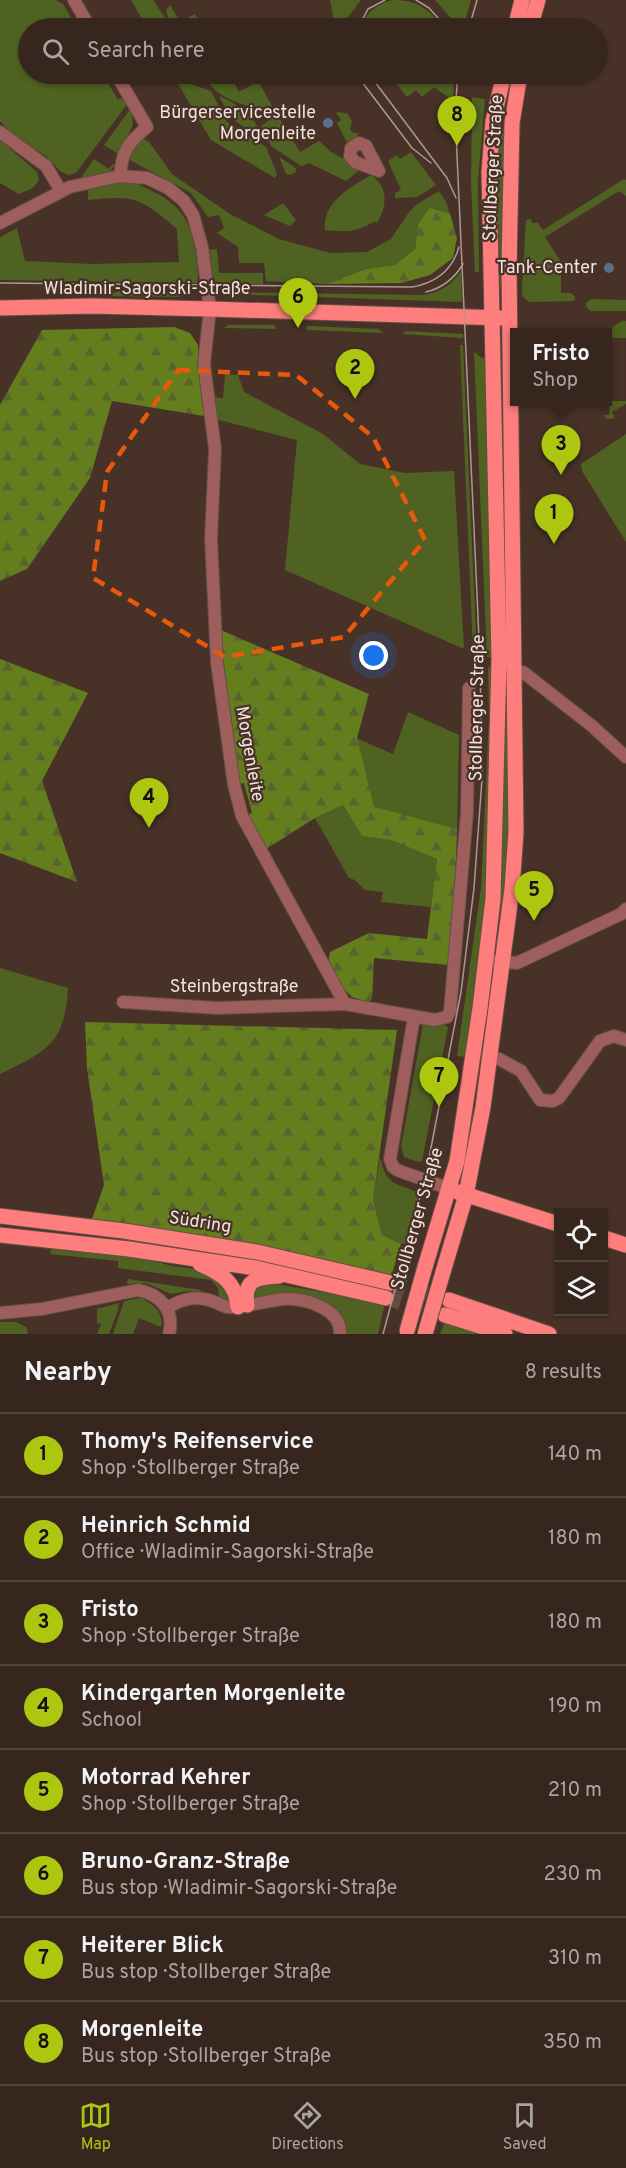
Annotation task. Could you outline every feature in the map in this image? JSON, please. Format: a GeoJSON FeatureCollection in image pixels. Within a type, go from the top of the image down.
{"type":"FeatureCollection","features":[{"type":"Feature","properties":{"kind":"main road"},"geometry":{"type":"LineString","coordinates":[[518,18],[522,0]]}},
{"type":"Feature","properties":{"kind":"main road"},"geometry":{"type":"LineString","coordinates":[[533,18],[538,0]]}},
{"type":"Feature","properties":{"kind":"main road","name":"Stollberger Straße"},"geometry":{"type":"LineString","coordinates":[[407,1333],[424,1267],[457,1161],[493,899],[499,718],[489,172],[493,121],[502,84]]}},
{"type":"Feature","properties":{"kind":"main road","name":"Stollberger Straße"},"geometry":{"type":"LineString","coordinates":[[510,388],[512,123],[518,84]]}},
{"type":"Feature","properties":{"kind":"main road","name":"Wladimir-Sagorski-Straße"},"geometry":{"type":"LineString","coordinates":[[0,308],[92,306],[509,318]]}},
{"type":"Feature","properties":{"kind":"main road","name":"Stollberger Straße"},"geometry":{"type":"LineString","coordinates":[[425,1334],[466,1195],[473,1163],[490,1058],[512,889],[516,832],[510,406]]}},
{"type":"Feature","properties":{"kind":"main road"},"geometry":{"type":"LineString","coordinates":[[450,1189],[554,1223]]}},
{"type":"Feature","properties":{"kind":"main road","name":"Südring"},"geometry":{"type":"LineString","coordinates":[[0,1216],[124,1231],[257,1252],[388,1291],[183,1257],[0,1234]]}},
{"type":"Feature","properties":{"kind":"main road"},"geometry":{"type":"LineString","coordinates":[[608,1240],[626,1245]]}},
{"type":"Feature","properties":{"kind":"main road"},"geometry":{"type":"LineString","coordinates":[[183,1257],[211,1269],[229,1281],[243,1306]]}},
{"type":"Feature","properties":{"kind":"main road"},"geometry":{"type":"LineString","coordinates":[[243,1306],[246,1289],[250,1283],[268,1277],[295,1277]]}},
{"type":"Feature","properties":{"kind":"main road"},"geometry":{"type":"LineString","coordinates":[[505,1334],[447,1307],[549,1334]]}},
{"type":"Feature","properties":{"kind":"street"},"geometry":{"type":"LineString","coordinates":[[74,0],[84,18]]}},
{"type":"Feature","properties":{"kind":"street"},"geometry":{"type":"LineString","coordinates":[[120,176],[121,161],[129,141],[147,127],[122,84]]}},
{"type":"Feature","properties":{"kind":"street"},"geometry":{"type":"LineString","coordinates":[[0,132],[46,166],[62,191]]}},
{"type":"Feature","properties":{"kind":"street","name":"Morgenleite"},"geometry":{"type":"LineString","coordinates":[[0,223],[62,191],[98,179],[120,176],[147,178],[168,188],[184,201],[197,228],[210,309],[204,364],[215,449],[211,539],[212,590],[219,689],[234,785],[242,816],[345,1004]]}},
{"type":"Feature","properties":{"kind":"street"},"geometry":{"type":"LineString","coordinates":[[514,670],[523,672],[626,757]]}},
{"type":"Feature","properties":{"kind":"street","name":"Stollberger Straße"},"geometry":{"type":"LineString","coordinates":[[414,1017],[442,1019],[447,1017],[450,1011],[467,813],[469,688]]}},
{"type":"Feature","properties":{"kind":"street"},"geometry":{"type":"LineString","coordinates":[[486,960],[517,963],[621,914],[626,909]]}},
{"type":"Feature","properties":{"kind":"street","name":"Steinbergstraße"},"geometry":{"type":"LineString","coordinates":[[123,1002],[217,1008],[345,1004]]}},
{"type":"Feature","properties":{"kind":"street"},"geometry":{"type":"LineString","coordinates":[[345,1004],[366,1006],[414,1017],[390,1159],[397,1170],[450,1189]]}},
{"type":"Feature","properties":{"kind":"street"},"geometry":{"type":"LineString","coordinates":[[490,1058],[499,1059],[521,1071],[540,1100],[553,1101],[559,1098],[600,1041],[614,1036],[626,1040]]}},
{"type":"Feature","properties":{"kind":"street"},"geometry":{"type":"LineString","coordinates":[[0,1313],[42,1309],[138,1290],[150,1292],[160,1298],[170,1318],[169,1334]]}},
{"type":"Feature","properties":{"kind":"street"},"geometry":{"type":"LineString","coordinates":[[167,1308],[178,1301],[199,1297],[224,1306],[243,1306],[287,1299],[308,1302],[322,1308],[338,1320],[341,1328],[340,1334]]}},
{"type":"Feature","properties":{"kind":"highlighted area"},"geometry":{"type":"Polygon","coordinates":[[[178,370],[296,375],[373,437],[425,540],[344,637],[225,657],[93,578],[107,472],[178,370]]]}},
{"type":"Feature","properties":{"kind":"green space"},"geometry":{"type":"Polygon","coordinates":[[[0,0],[55,0],[63,4],[71,18],[18,18],[18,84],[109,84],[118,100],[124,97],[128,103],[76,173],[69,175],[61,172],[46,156],[15,137],[0,121],[0,0]]]}},
{"type":"Feature","properties":{"kind":"green space"},"geometry":{"type":"Polygon","coordinates":[[[131,0],[153,0],[165,18],[141,18],[131,0]]]}},
{"type":"Feature","properties":{"kind":"green space"},"geometry":{"type":"Polygon","coordinates":[[[330,0],[361,0],[348,18],[332,18],[330,0]]]}},
{"type":"Feature","properties":{"kind":"green space"},"geometry":{"type":"Polygon","coordinates":[[[402,0],[422,7],[435,18],[365,18],[382,4],[402,0]]]}},
{"type":"Feature","properties":{"kind":"green space"},"geometry":{"type":"Polygon","coordinates":[[[435,0],[471,0],[466,18],[451,18],[435,0]]]}},
{"type":"Feature","properties":{"kind":"green space"},"geometry":{"type":"Polygon","coordinates":[[[170,5],[178,18],[169,18],[166,10],[170,5]]]}},
{"type":"Feature","properties":{"kind":"green space"},"geometry":{"type":"Polygon","coordinates":[[[178,84],[191,84],[211,91],[227,122],[266,147],[277,174],[275,178],[211,140],[178,84]]]}},
{"type":"Feature","properties":{"kind":"green space"},"geometry":{"type":"Polygon","coordinates":[[[210,84],[235,84],[239,92],[253,84],[260,84],[272,106],[248,106],[224,96],[210,84]]]}},
{"type":"Feature","properties":{"kind":"green space"},"geometry":{"type":"Polygon","coordinates":[[[396,84],[454,84],[453,101],[434,87],[422,97],[416,90],[407,97],[396,84]]]}},
{"type":"Feature","properties":{"kind":"green space"},"geometry":{"type":"Polygon","coordinates":[[[219,96],[246,112],[260,130],[263,138],[261,139],[230,117],[219,96]]]}},
{"type":"Feature","properties":{"kind":"green space"},"geometry":{"type":"Polygon","coordinates":[[[472,97],[485,99],[478,181],[479,272],[475,272],[471,184],[472,97]]]}},
{"type":"Feature","properties":{"kind":"green space"},"geometry":{"type":"Polygon","coordinates":[[[131,108],[133,124],[120,155],[104,145],[131,108]]]}},
{"type":"Feature","properties":{"kind":"green space"},"geometry":{"type":"Polygon","coordinates":[[[336,112],[347,113],[352,121],[350,129],[353,133],[358,133],[357,138],[346,141],[337,123],[341,120],[336,112]]]}},
{"type":"Feature","properties":{"kind":"green space"},"geometry":{"type":"Polygon","coordinates":[[[277,115],[300,152],[319,141],[331,152],[362,168],[346,181],[309,163],[301,166],[271,146],[261,126],[277,115]]]}},
{"type":"Feature","properties":{"kind":"green space"},"geometry":{"type":"Polygon","coordinates":[[[502,127],[506,132],[503,182],[504,287],[500,287],[499,227],[494,195],[499,128],[502,127]]]}},
{"type":"Feature","properties":{"kind":"green space"},"geometry":{"type":"Polygon","coordinates":[[[144,139],[149,142],[172,174],[230,214],[279,239],[330,253],[367,252],[391,239],[416,205],[439,191],[450,214],[430,209],[418,224],[415,249],[395,265],[366,269],[327,284],[266,281],[264,263],[239,263],[238,247],[217,233],[224,228],[219,215],[208,217],[191,193],[128,159],[134,145],[144,139]]]}},
{"type":"Feature","properties":{"kind":"green space"},"geometry":{"type":"Polygon","coordinates":[[[0,140],[37,172],[39,180],[33,188],[19,194],[0,183],[0,140]]]}},
{"type":"Feature","properties":{"kind":"green space"},"geometry":{"type":"Polygon","coordinates":[[[411,152],[436,185],[417,197],[395,198],[395,193],[401,190],[388,161],[397,155],[400,159],[411,152]]]}},
{"type":"Feature","properties":{"kind":"green space"},"geometry":{"type":"Polygon","coordinates":[[[279,157],[296,168],[296,172],[286,174],[279,157]]]}},
{"type":"Feature","properties":{"kind":"green space"},"geometry":{"type":"Polygon","coordinates":[[[94,159],[109,169],[113,164],[115,165],[110,171],[80,179],[94,159]]]}},
{"type":"Feature","properties":{"kind":"green space"},"geometry":{"type":"Polygon","coordinates":[[[371,175],[381,185],[384,197],[383,210],[377,223],[375,221],[351,231],[325,230],[325,220],[333,203],[347,190],[371,175]]]}},
{"type":"Feature","properties":{"kind":"green space"},"geometry":{"type":"Polygon","coordinates":[[[624,179],[626,180],[626,196],[619,191],[545,237],[561,262],[561,293],[571,293],[575,297],[574,301],[530,302],[526,300],[522,289],[526,220],[531,219],[532,223],[538,223],[543,230],[624,179]]]}},
{"type":"Feature","properties":{"kind":"green space"},"geometry":{"type":"Polygon","coordinates":[[[133,182],[169,201],[184,216],[193,239],[198,269],[197,283],[0,280],[0,237],[17,228],[25,261],[91,264],[179,262],[177,229],[155,211],[137,201],[127,199],[88,200],[88,188],[110,183],[133,182]]]}},
{"type":"Feature","properties":{"kind":"green space"},"geometry":{"type":"Polygon","coordinates":[[[283,203],[296,220],[290,226],[264,215],[283,203]]]}},
{"type":"Feature","properties":{"kind":"green space"},"geometry":{"type":"Polygon","coordinates":[[[430,208],[450,214],[457,238],[453,258],[430,275],[401,283],[327,284],[366,269],[395,265],[415,249],[418,224],[430,208]]]}},
{"type":"Feature","properties":{"kind":"green space"},"geometry":{"type":"Polygon","coordinates":[[[217,249],[219,273],[263,273],[263,284],[216,283],[213,278],[209,250],[217,249]]]}},
{"type":"Feature","properties":{"kind":"green space"},"geometry":{"type":"Polygon","coordinates":[[[461,271],[462,302],[225,294],[225,292],[422,295],[444,288],[461,271]]]}},
{"type":"Feature","properties":{"kind":"green space"},"geometry":{"type":"Polygon","coordinates":[[[119,291],[192,292],[178,297],[106,296],[106,293],[119,291]]]}},
{"type":"Feature","properties":{"kind":"green space"},"geometry":{"type":"Polygon","coordinates":[[[591,299],[626,300],[626,311],[590,311],[586,303],[591,299]]]}},
{"type":"Feature","properties":{"kind":"green space"},"geometry":{"type":"Polygon","coordinates":[[[626,321],[626,338],[612,338],[614,326],[626,321]]]}},
{"type":"Feature","properties":{"kind":"green space"},"geometry":{"type":"Polygon","coordinates":[[[229,325],[275,325],[276,329],[223,328],[229,325]]]}},
{"type":"Feature","properties":{"kind":"green space"},"geometry":{"type":"Polygon","coordinates":[[[307,326],[378,329],[383,333],[307,330],[307,326]]]}},
{"type":"Feature","properties":{"kind":"green space"},"geometry":{"type":"Polygon","coordinates":[[[174,327],[190,333],[198,345],[204,416],[112,401],[90,478],[27,569],[0,581],[0,405],[42,330],[174,327]]]}},
{"type":"Feature","properties":{"kind":"green space"},"geometry":{"type":"Polygon","coordinates":[[[406,331],[463,334],[463,338],[402,334],[406,331]]]}},
{"type":"Feature","properties":{"kind":"green space"},"geometry":{"type":"Polygon","coordinates":[[[460,345],[463,345],[477,655],[473,653],[460,345]]]}},
{"type":"Feature","properties":{"kind":"green space"},"geometry":{"type":"Polygon","coordinates":[[[474,352],[482,358],[487,357],[494,657],[487,657],[474,352]]]}},
{"type":"Feature","properties":{"kind":"green space"},"geometry":{"type":"Polygon","coordinates":[[[225,374],[238,375],[244,392],[323,434],[360,464],[405,473],[454,471],[464,649],[285,570],[297,440],[204,416],[202,396],[223,398],[225,374]]]}},
{"type":"Feature","properties":{"kind":"green space"},"geometry":{"type":"Polygon","coordinates":[[[612,401],[626,401],[626,404],[612,412],[615,418],[607,419],[603,415],[609,415],[612,401]]]}},
{"type":"Feature","properties":{"kind":"green space"},"geometry":{"type":"Polygon","coordinates":[[[626,434],[626,542],[582,471],[581,464],[626,434]]]}},
{"type":"Feature","properties":{"kind":"green space"},"geometry":{"type":"Polygon","coordinates":[[[216,628],[369,694],[357,738],[374,807],[457,829],[449,965],[374,958],[372,999],[367,1002],[352,997],[338,983],[328,964],[330,952],[369,933],[427,939],[437,859],[391,840],[362,836],[343,805],[315,818],[266,849],[246,815],[252,813],[244,783],[236,785],[216,628]]]}},
{"type":"Feature","properties":{"kind":"green space"},"geometry":{"type":"Polygon","coordinates":[[[0,659],[88,693],[42,781],[77,882],[0,853],[0,659]]]}},
{"type":"Feature","properties":{"kind":"green space"},"geometry":{"type":"Polygon","coordinates":[[[504,663],[509,663],[511,810],[506,889],[497,955],[500,924],[497,892],[504,663]]]}},
{"type":"Feature","properties":{"kind":"green space"},"geometry":{"type":"Polygon","coordinates":[[[488,667],[492,668],[486,911],[467,1057],[457,1056],[481,888],[489,719],[488,667]]]}},
{"type":"Feature","properties":{"kind":"green space"},"geometry":{"type":"Polygon","coordinates":[[[408,712],[459,735],[457,829],[374,808],[356,738],[393,754],[408,712]]]}},
{"type":"Feature","properties":{"kind":"green space"},"geometry":{"type":"Polygon","coordinates":[[[343,805],[362,836],[391,840],[437,859],[431,907],[381,902],[383,892],[365,890],[355,880],[349,878],[315,818],[343,805]]]}},
{"type":"Feature","properties":{"kind":"green space"},"geometry":{"type":"Polygon","coordinates":[[[0,968],[68,988],[63,1022],[51,1043],[30,1059],[0,1074],[0,968]]]}},
{"type":"Feature","properties":{"kind":"green space"},"geometry":{"type":"Polygon","coordinates":[[[85,1022],[397,1030],[373,1200],[382,1235],[401,1244],[391,1277],[92,1219],[104,1185],[87,1068],[85,1022]]]}},
{"type":"Feature","properties":{"kind":"green space"},"geometry":{"type":"Polygon","coordinates":[[[423,1024],[442,1024],[448,1027],[422,1161],[419,1162],[404,1157],[401,1147],[423,1024]]]}},
{"type":"Feature","properties":{"kind":"green space"},"geometry":{"type":"Polygon","coordinates":[[[380,1156],[385,1173],[392,1182],[420,1193],[406,1243],[401,1244],[382,1235],[373,1200],[380,1156]]]}},
{"type":"Feature","properties":{"kind":"green space"},"geometry":{"type":"Polygon","coordinates":[[[51,1247],[128,1254],[172,1266],[204,1270],[232,1293],[229,1303],[219,1299],[218,1288],[211,1280],[118,1268],[118,1261],[50,1254],[51,1247]]]}},
{"type":"Feature","properties":{"kind":"green space"},"geometry":{"type":"Polygon","coordinates":[[[128,1279],[201,1290],[200,1293],[189,1291],[171,1294],[146,1283],[127,1284],[128,1279]]]}},
{"type":"Feature","properties":{"kind":"green space"},"geometry":{"type":"Polygon","coordinates":[[[265,1282],[385,1303],[378,1334],[345,1334],[342,1317],[334,1309],[251,1299],[247,1284],[265,1282]]]}},
{"type":"Feature","properties":{"kind":"green space"},"geometry":{"type":"Polygon","coordinates":[[[141,1298],[157,1309],[161,1317],[161,1327],[139,1318],[133,1334],[113,1334],[124,1301],[141,1298]]]}},
{"type":"Feature","properties":{"kind":"green space"},"geometry":{"type":"Polygon","coordinates":[[[119,1303],[109,1334],[97,1334],[101,1324],[97,1323],[97,1309],[119,1303]]]}},
{"type":"Feature","properties":{"kind":"green space"},"geometry":{"type":"Polygon","coordinates":[[[445,1321],[492,1334],[440,1334],[445,1321]]]}},
{"type":"Feature","properties":{"kind":"green space"},"geometry":{"type":"Polygon","coordinates":[[[0,1322],[16,1322],[26,1327],[28,1334],[0,1334],[0,1322]]]}},
{"type":"Feature","properties":{"kind":"tunnel"},"geometry":{"type":"LineString","coordinates":[[391,1283],[449,1300]]}},
{"type":"Feature","properties":{"kind":"tunnel"},"geometry":{"type":"LineString","coordinates":[[386,1298],[443,1314]]}},
{"type":"Feature","properties":{"kind":"tram line"},"geometry":{"type":"LineString","coordinates":[[363,18],[368,9],[385,0]]}},
{"type":"Feature","properties":{"kind":"tram line"},"geometry":{"type":"LineString","coordinates":[[416,0],[429,8],[438,18]]}},
{"type":"Feature","properties":{"kind":"tram line"},"geometry":{"type":"LineString","coordinates":[[472,18],[477,0]]}},
{"type":"Feature","properties":{"kind":"tram line"},"geometry":{"type":"LineString","coordinates":[[364,84],[412,148],[431,163]]}},
{"type":"Feature","properties":{"kind":"tram line"},"geometry":{"type":"LineString","coordinates":[[376,84],[447,178],[456,198]]}},
{"type":"Feature","properties":{"kind":"tram line"},"geometry":{"type":"LineString","coordinates":[[383,1334],[425,1179],[461,992],[474,888],[482,779],[480,661],[455,111],[457,84]]}},
{"type":"Feature","properties":{"kind":"tram line"},"geometry":{"type":"LineString","coordinates":[[0,283],[412,287],[442,275],[452,263],[459,247]]}},
{"type":"Feature","properties":{"kind":"tram line"},"geometry":{"type":"LineString","coordinates":[[426,292],[448,282],[463,264]]}},
{"type":"Feature","properties":{"kind":"place","name":"Bürgerservicestelle Morgenleite"},"geometry":{"type":"Point","coordinates":[328,123]}},
{"type":"Feature","properties":{"kind":"place","name":"Morgenleite"},"geometry":{"type":"Point","coordinates":[457,146]}},
{"type":"Feature","properties":{"kind":"place","name":"Tank-Center"},"geometry":{"type":"Point","coordinates":[609,268]}},
{"type":"Feature","properties":{"kind":"place","name":"Bruno-Granz-Straße"},"geometry":{"type":"Point","coordinates":[298,328]}},
{"type":"Feature","properties":{"kind":"place","name":"Heinrich Schmid"},"geometry":{"type":"Point","coordinates":[355,399]}},
{"type":"Feature","properties":{"kind":"place","name":"Fristo"},"geometry":{"type":"Point","coordinates":[561,475]}},
{"type":"Feature","properties":{"kind":"place","name":"Thomy's Reifenservice"},"geometry":{"type":"Point","coordinates":[554,544]}},
{"type":"Feature","properties":{"kind":"place","name":"Kindergarten Morgenleite"},"geometry":{"type":"Point","coordinates":[149,828]}},
{"type":"Feature","properties":{"kind":"place","name":"Motorrad Kehrer"},"geometry":{"type":"Point","coordinates":[534,921]}},
{"type":"Feature","properties":{"kind":"place","name":"Heiterer Blick"},"geometry":{"type":"Point","coordinates":[439,1107]}}]}
